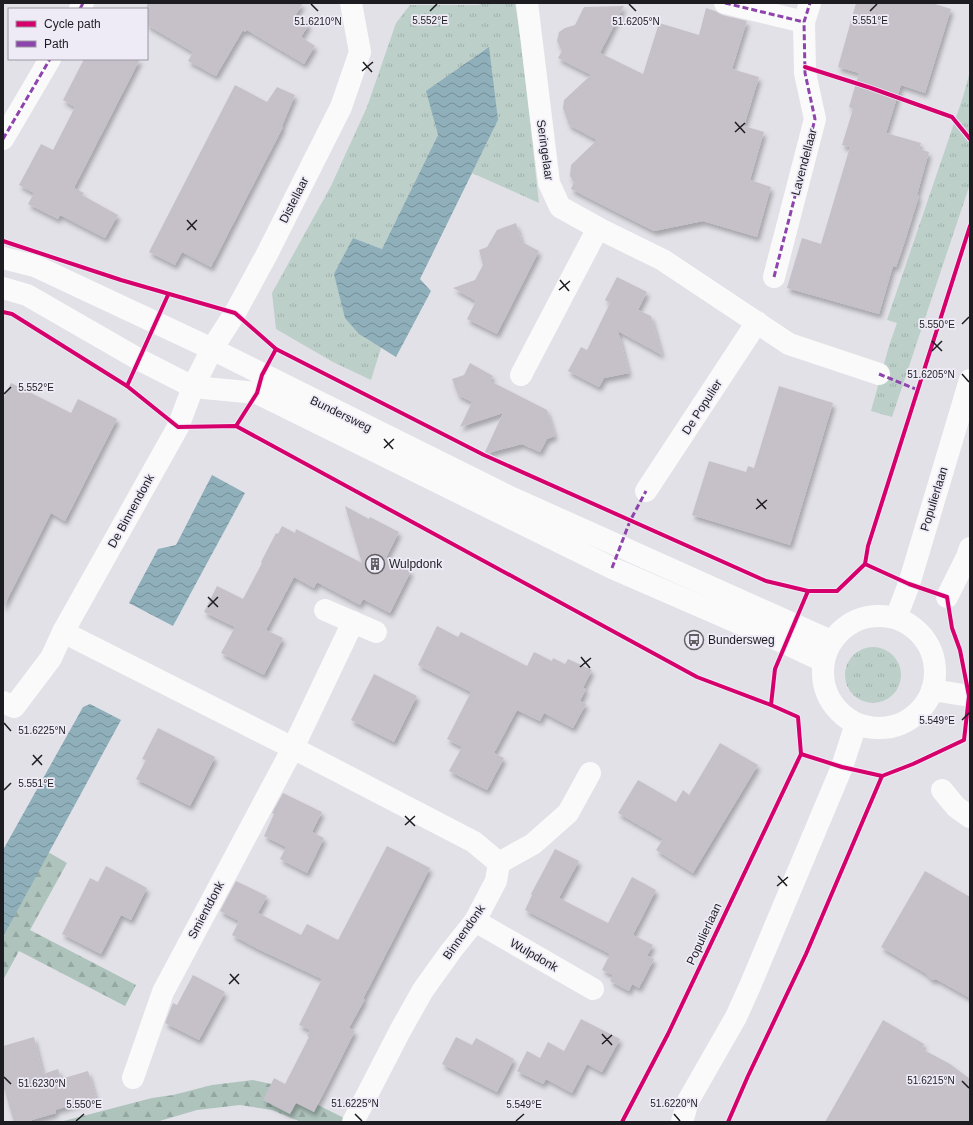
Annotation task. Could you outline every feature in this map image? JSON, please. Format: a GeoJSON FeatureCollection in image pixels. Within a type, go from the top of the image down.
{"type":"FeatureCollection","features":[{"type":"Feature","properties":{"kind":"street","name":"Distellaar"},"geometry":{"type":"LineString","coordinates":[[193,388],[212,349],[235,313],[267,254],[341,107],[360,52],[351,3]]}},
{"type":"Feature","properties":{"kind":"street","name":"Seringelaar"},"geometry":{"type":"LineString","coordinates":[[527,3],[549,184],[560,207],[598,228]]}},
{"type":"Feature","properties":{"kind":"street","name":"Lavendellaar"},"geometry":{"type":"LineString","coordinates":[[725,3],[807,12],[805,73],[815,119],[774,277]]}},
{"type":"Feature","properties":{"kind":"street"},"geometry":{"type":"LineString","coordinates":[[3,139],[49,60]]}},
{"type":"Feature","properties":{"kind":"street"},"geometry":{"type":"LineString","coordinates":[[521,375],[598,228],[663,260],[789,344],[879,374]]}},
{"type":"Feature","properties":{"kind":"street","name":"Bundersweg"},"geometry":{"type":"LineString","coordinates":[[3,258],[35,266],[212,349],[510,497],[831,641]]}},
{"type":"Feature","properties":{"kind":"street","name":"Bundersweg"},"geometry":{"type":"LineString","coordinates":[[3,288],[27,295],[140,360],[193,388],[257,393],[612,568],[823,661]]}},
{"type":"Feature","properties":{"kind":"street","name":"De Populier"},"geometry":{"type":"LineString","coordinates":[[646,491],[757,322]]}},
{"type":"Feature","properties":{"kind":"street","name":"Populierlaan"},"geometry":{"type":"LineString","coordinates":[[896,618],[909,584],[970,380]]}},
{"type":"Feature","properties":{"kind":"street","name":"De Binnendonk"},"geometry":{"type":"LineString","coordinates":[[3,702],[14,707],[51,658],[63,632],[178,427],[193,388]]}},
{"type":"Feature","properties":{"kind":"street"},"geometry":{"type":"LineString","coordinates":[[947,597],[970,548]]}},
{"type":"Feature","properties":{"kind":"street"},"geometry":{"type":"LineString","coordinates":[[325,610],[376,632]]}},
{"type":"Feature","properties":{"kind":"street"},"geometry":{"type":"LineString","coordinates":[[878,616],[896,618],[911,626],[924,639],[932,655],[935,672],[932,690],[924,706],[910,719],[893,727],[874,728],[856,724],[840,713],[829,698],[823,680],[823,661],[831,641],[844,628],[860,619],[878,616]]}},
{"type":"Feature","properties":{"kind":"street"},"geometry":{"type":"LineString","coordinates":[[293,748],[353,622]]}},
{"type":"Feature","properties":{"kind":"street"},"geometry":{"type":"LineString","coordinates":[[63,632],[293,748],[474,842],[499,863],[533,844],[568,813],[590,773]]}},
{"type":"Feature","properties":{"kind":"street"},"geometry":{"type":"LineString","coordinates":[[932,690],[970,696]]}},
{"type":"Feature","properties":{"kind":"street"},"geometry":{"type":"LineString","coordinates":[[682,1122],[688,1101],[736,1017],[750,986],[842,767],[856,724]]}},
{"type":"Feature","properties":{"kind":"street","name":"Smientdonk"},"geometry":{"type":"LineString","coordinates":[[133,1078],[163,992],[293,748]]}},
{"type":"Feature","properties":{"kind":"street"},"geometry":{"type":"LineString","coordinates":[[942,790],[956,807],[970,817]]}},
{"type":"Feature","properties":{"kind":"street","name":"Binnendonk"},"geometry":{"type":"LineString","coordinates":[[353,1122],[423,990],[450,951],[475,921],[496,882],[499,863]]}},
{"type":"Feature","properties":{"kind":"street","name":"Wulpdonk"},"geometry":{"type":"LineString","coordinates":[[475,921],[593,989]]}},
{"type":"Feature","properties":{"kind":"street"},"geometry":{"type":"LineString","coordinates":[[665,1122],[688,1101]]}},
{"type":"Feature","properties":{"kind":"green space"},"geometry":{"type":"Polygon","coordinates":[[[486,3],[515,3],[521,41],[539,203],[472,173],[498,120],[427,91],[438,135],[382,249],[353,238],[359,334],[381,348],[371,380],[333,362],[276,329],[272,293],[331,186],[367,107],[396,23],[410,5],[478,5],[486,3]]]}},
{"type":"Feature","properties":{"kind":"green space"},"geometry":{"type":"Polygon","coordinates":[[[970,71],[970,184],[892,417],[871,411],[897,323],[887,320],[963,97],[970,71]]]}},
{"type":"Feature","properties":{"kind":"green space"},"geometry":{"type":"Polygon","coordinates":[[[867,647],[879,647],[889,651],[897,659],[901,669],[901,681],[897,691],[889,699],[879,703],[867,703],[857,699],[849,691],[845,681],[845,669],[849,659],[857,651],[867,647]]]}},
{"type":"Feature","properties":{"kind":"green space"},"geometry":{"type":"Polygon","coordinates":[[[48,852],[67,863],[30,930],[136,985],[125,1006],[19,951],[3,980],[3,937],[48,852]]]}},
{"type":"Feature","properties":{"kind":"green space"},"geometry":{"type":"Polygon","coordinates":[[[253,1080],[280,1086],[346,1119],[345,1122],[301,1122],[272,1110],[240,1105],[197,1110],[156,1122],[60,1122],[152,1098],[173,1095],[212,1085],[253,1080]]]}},
{"type":"Feature","properties":{"kind":"water"},"geometry":{"type":"Polygon","coordinates":[[[489,47],[498,120],[420,279],[431,291],[396,357],[359,334],[345,318],[334,274],[353,238],[382,249],[438,135],[426,91],[489,47]]]}},
{"type":"Feature","properties":{"kind":"water"},"geometry":{"type":"Polygon","coordinates":[[[212,475],[245,493],[173,626],[129,603],[158,549],[176,545],[212,475]]]}},
{"type":"Feature","properties":{"kind":"water"},"geometry":{"type":"Polygon","coordinates":[[[90,704],[121,720],[3,937],[3,850],[83,707],[90,704]]]}},
{"type":"Feature","properties":{"kind":"building"},"geometry":{"type":"Polygon","coordinates":[[[147,3],[303,3],[295,16],[309,24],[301,37],[315,46],[304,64],[247,30],[245,32],[243,30],[216,76],[188,61],[193,52],[148,26],[147,3]]]}},
{"type":"Feature","properties":{"kind":"building"},"geometry":{"type":"Polygon","coordinates":[[[856,3],[932,3],[951,9],[925,93],[901,85],[886,133],[921,143],[919,149],[929,152],[917,195],[919,196],[896,267],[893,266],[879,314],[787,288],[802,238],[821,244],[850,147],[842,145],[853,109],[849,107],[859,73],[838,67],[856,3]]]}},
{"type":"Feature","properties":{"kind":"building"},"geometry":{"type":"Polygon","coordinates":[[[624,6],[600,53],[643,74],[659,23],[699,35],[706,8],[722,15],[747,21],[732,69],[759,77],[744,126],[764,132],[750,180],[771,187],[757,237],[703,221],[654,231],[571,189],[574,182],[570,176],[571,165],[597,140],[569,125],[563,108],[564,100],[591,75],[558,58],[562,51],[557,41],[559,32],[565,28],[575,25],[584,7],[624,6]]]}},
{"type":"Feature","properties":{"kind":"building"},"geometry":{"type":"Polygon","coordinates":[[[83,60],[139,60],[74,188],[84,193],[82,195],[118,215],[105,238],[60,215],[58,219],[28,204],[34,193],[19,185],[41,144],[53,150],[75,107],[63,100],[83,60]]]}},
{"type":"Feature","properties":{"kind":"building"},"geometry":{"type":"Polygon","coordinates":[[[235,85],[267,102],[277,87],[295,95],[282,126],[283,127],[211,267],[182,252],[175,265],[149,252],[235,85]]]}},
{"type":"Feature","properties":{"kind":"building"},"geometry":{"type":"Polygon","coordinates":[[[516,223],[522,242],[539,251],[497,334],[467,319],[476,301],[453,288],[475,280],[483,265],[479,250],[487,247],[497,230],[516,223]]]}},
{"type":"Feature","properties":{"kind":"building"},"geometry":{"type":"Polygon","coordinates":[[[617,277],[647,292],[638,310],[651,316],[662,355],[618,331],[629,373],[604,378],[599,387],[568,371],[581,347],[587,350],[610,303],[605,300],[617,277]]]}},
{"type":"Feature","properties":{"kind":"building"},"geometry":{"type":"Polygon","coordinates":[[[470,363],[493,376],[490,381],[547,410],[555,436],[547,439],[540,452],[522,444],[484,454],[503,413],[460,427],[472,402],[458,395],[452,379],[464,375],[470,363]]]}},
{"type":"Feature","properties":{"kind":"building"},"geometry":{"type":"Polygon","coordinates":[[[11,383],[71,413],[78,399],[117,419],[65,521],[51,513],[3,608],[3,399],[11,383]]]}},
{"type":"Feature","properties":{"kind":"building"},"geometry":{"type":"Polygon","coordinates":[[[779,386],[833,403],[790,545],[692,515],[709,461],[746,472],[748,466],[754,468],[779,386]]]}},
{"type":"Feature","properties":{"kind":"building"},"geometry":{"type":"Polygon","coordinates":[[[345,506],[369,519],[370,517],[399,532],[386,558],[411,571],[390,613],[363,599],[360,605],[317,582],[314,588],[294,577],[266,630],[283,638],[264,675],[221,653],[235,627],[204,612],[217,586],[243,599],[276,533],[278,534],[282,526],[295,533],[296,529],[362,563],[345,506]]]}},
{"type":"Feature","properties":{"kind":"building"},"geometry":{"type":"Polygon","coordinates":[[[437,626],[458,637],[461,632],[527,666],[534,652],[552,661],[553,658],[565,664],[568,659],[592,670],[583,688],[586,689],[580,701],[586,704],[573,728],[544,713],[540,721],[517,710],[494,753],[504,758],[487,790],[449,771],[462,747],[447,739],[471,692],[418,665],[437,626]]]}},
{"type":"Feature","properties":{"kind":"building"},"geometry":{"type":"Polygon","coordinates":[[[374,674],[417,696],[394,742],[351,720],[374,674]]]}},
{"type":"Feature","properties":{"kind":"building"},"geometry":{"type":"Polygon","coordinates":[[[158,728],[215,757],[190,806],[136,779],[146,760],[142,759],[158,728]]]}},
{"type":"Feature","properties":{"kind":"building"},"geometry":{"type":"Polygon","coordinates":[[[720,743],[758,765],[693,873],[656,850],[663,839],[618,813],[638,780],[676,802],[683,790],[689,795],[720,743]]]}},
{"type":"Feature","properties":{"kind":"building"},"geometry":{"type":"Polygon","coordinates":[[[283,793],[322,812],[312,832],[324,838],[307,873],[280,859],[286,847],[264,836],[274,814],[272,813],[283,793]]]}},
{"type":"Feature","properties":{"kind":"building"},"geometry":{"type":"Polygon","coordinates":[[[387,846],[430,868],[349,1028],[355,1031],[314,1112],[296,1103],[290,1114],[263,1100],[274,1078],[285,1084],[309,1037],[307,1036],[310,1030],[299,1025],[322,979],[232,935],[239,921],[220,911],[236,881],[267,896],[258,913],[301,935],[307,924],[338,940],[387,846]]]}},
{"type":"Feature","properties":{"kind":"building"},"geometry":{"type":"Polygon","coordinates":[[[555,849],[579,861],[559,898],[608,923],[632,877],[656,890],[633,935],[653,945],[647,956],[654,959],[639,988],[632,984],[629,991],[610,981],[613,975],[602,970],[610,954],[525,910],[532,895],[531,894],[555,849]]]}},
{"type":"Feature","properties":{"kind":"building"},"geometry":{"type":"Polygon","coordinates":[[[106,866],[147,888],[131,920],[121,915],[101,954],[62,934],[90,878],[98,882],[106,866]]]}},
{"type":"Feature","properties":{"kind":"building"},"geometry":{"type":"Polygon","coordinates":[[[925,871],[970,897],[970,998],[936,979],[932,980],[925,973],[881,947],[925,871]]]}},
{"type":"Feature","properties":{"kind":"building"},"geometry":{"type":"Polygon","coordinates":[[[193,975],[225,992],[199,1040],[165,1023],[173,1003],[177,1005],[193,975]]]}},
{"type":"Feature","properties":{"kind":"building"},"geometry":{"type":"Polygon","coordinates":[[[581,1019],[620,1039],[602,1072],[587,1064],[572,1093],[546,1079],[543,1084],[517,1071],[527,1051],[540,1058],[548,1042],[564,1051],[581,1019]]]}},
{"type":"Feature","properties":{"kind":"building"},"geometry":{"type":"Polygon","coordinates":[[[883,1020],[924,1044],[922,1049],[950,1064],[970,1079],[970,1122],[825,1122],[883,1020]]]}},
{"type":"Feature","properties":{"kind":"building"},"geometry":{"type":"Polygon","coordinates":[[[34,1037],[43,1074],[58,1069],[61,1079],[88,1071],[96,1098],[55,1110],[56,1113],[25,1122],[14,1122],[3,1085],[3,1046],[34,1037]]]}},
{"type":"Feature","properties":{"kind":"building"},"geometry":{"type":"Polygon","coordinates":[[[456,1037],[472,1045],[476,1038],[514,1059],[497,1092],[442,1064],[456,1037]]]}},
{"type":"Feature","properties":{"kind":"marked path"},"geometry":{"type":"LineString","coordinates":[[80,8],[83,3]]}},
{"type":"Feature","properties":{"kind":"marked path"},"geometry":{"type":"LineString","coordinates":[[725,3],[804,22]]}},
{"type":"Feature","properties":{"kind":"marked path"},"geometry":{"type":"LineString","coordinates":[[774,277],[815,119],[805,73],[804,22],[810,3]]}},
{"type":"Feature","properties":{"kind":"marked path"},"geometry":{"type":"LineString","coordinates":[[3,139],[49,60]]}},
{"type":"Feature","properties":{"kind":"marked path"},"geometry":{"type":"LineString","coordinates":[[879,374],[918,390]]}},
{"type":"Feature","properties":{"kind":"marked path"},"geometry":{"type":"LineString","coordinates":[[612,568],[630,521],[646,491]]}},
{"type":"Feature","properties":{"kind":"cycle path"},"geometry":{"type":"LineString","coordinates":[[805,67],[871,88],[952,117],[970,139]]}},
{"type":"Feature","properties":{"kind":"cycle path"},"geometry":{"type":"LineString","coordinates":[[622,1122],[668,1034],[801,754],[798,717],[771,705],[775,669],[808,591],[837,591],[865,564],[868,546],[970,226]]}},
{"type":"Feature","properties":{"kind":"cycle path"},"geometry":{"type":"LineString","coordinates":[[3,241],[121,280],[235,313],[276,349],[484,455],[766,581],[808,591]]}},
{"type":"Feature","properties":{"kind":"cycle path"},"geometry":{"type":"LineString","coordinates":[[127,386],[168,295]]}},
{"type":"Feature","properties":{"kind":"cycle path"},"geometry":{"type":"LineString","coordinates":[[3,312],[12,314],[127,386],[178,427],[236,426],[697,677],[771,705]]}},
{"type":"Feature","properties":{"kind":"cycle path"},"geometry":{"type":"LineString","coordinates":[[236,426],[257,393],[262,375],[276,349]]}},
{"type":"Feature","properties":{"kind":"cycle path"},"geometry":{"type":"LineString","coordinates":[[801,754],[842,767],[882,776],[913,764],[964,740],[969,696],[960,650],[952,628],[947,597],[909,584],[865,564]]}},
{"type":"Feature","properties":{"kind":"cycle path"},"geometry":{"type":"LineString","coordinates":[[728,1122],[748,1076],[806,954],[882,776]]}},
{"type":"Feature","properties":{"kind":"place","name":"Wulpdonk"},"geometry":{"type":"Point","coordinates":[375,564]}},
{"type":"Feature","properties":{"kind":"place","name":"Bundersweg"},"geometry":{"type":"Point","coordinates":[694,640]}}]}
